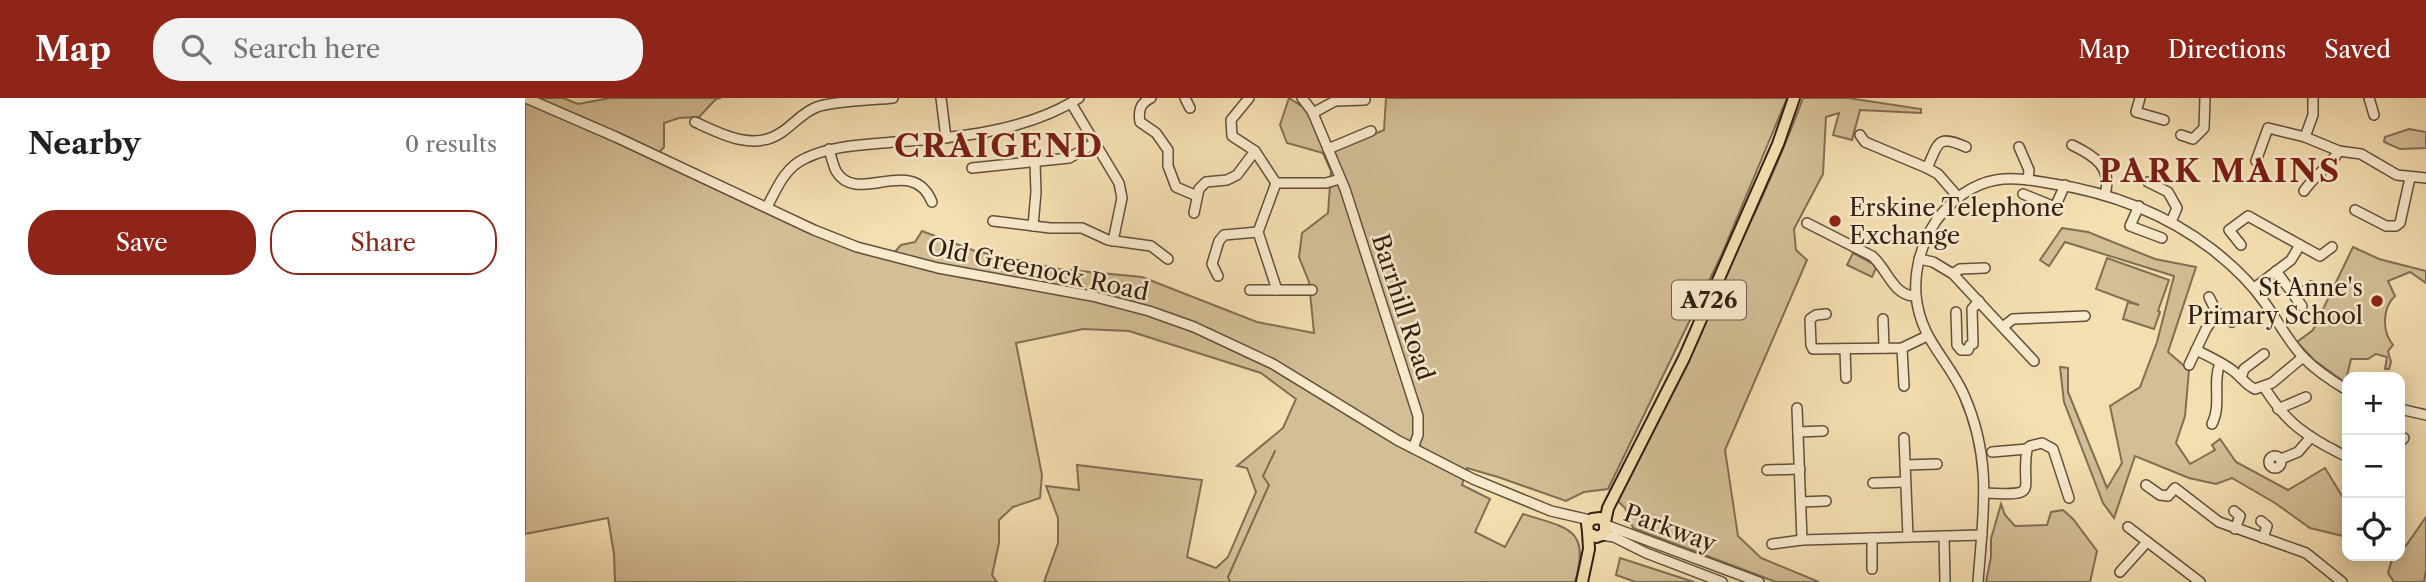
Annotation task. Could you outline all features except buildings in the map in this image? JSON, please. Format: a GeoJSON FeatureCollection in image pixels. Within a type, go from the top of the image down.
{"type":"FeatureCollection","features":[{"type":"Feature","properties":{"kind":"main road","name":"A726"},"geometry":{"type":"LineString","coordinates":[[1582,581],[1613,498],[1684,358],[1779,144],[1794,98]]}},
{"type":"Feature","properties":{"kind":"main road","name":"A726"},"geometry":{"type":"LineString","coordinates":[[1582,581],[1589,549],[1590,525],[1613,498]]}},
{"type":"Feature","properties":{"kind":"main road"},"geometry":{"type":"LineString","coordinates":[[1600,518],[1603,530],[1593,536],[1590,525],[1600,518]]}},
{"type":"Feature","properties":{"kind":"street","name":"Old Greenock Road"},"geometry":{"type":"LineString","coordinates":[[526,98],[841,241],[903,260],[1092,296],[1184,323],[1284,369],[1413,448],[1510,495],[1590,525]]}},
{"type":"Feature","properties":{"kind":"street"},"geometry":{"type":"LineString","coordinates":[[695,122],[725,136],[747,141],[765,140],[782,133],[797,118],[818,106],[893,98]]}},
{"type":"Feature","properties":{"kind":"street"},"geometry":{"type":"LineString","coordinates":[[941,98],[946,138]]}},
{"type":"Feature","properties":{"kind":"street"},"geometry":{"type":"LineString","coordinates":[[1151,98],[1144,101],[1138,113],[1140,122],[1156,133],[1168,150],[1168,166],[1176,187],[1187,194],[1197,196]]}},
{"type":"Feature","properties":{"kind":"street"},"geometry":{"type":"LineString","coordinates":[[1185,98],[1190,108]]}},
{"type":"Feature","properties":{"kind":"street"},"geometry":{"type":"LineString","coordinates":[[1249,98],[1231,120],[1232,136],[1255,151],[1276,183]]}},
{"type":"Feature","properties":{"kind":"street","name":"Barrhill Road"},"geometry":{"type":"LineString","coordinates":[[1301,98],[1313,113],[1340,179],[1418,416],[1418,435],[1413,448]]}},
{"type":"Feature","properties":{"kind":"street"},"geometry":{"type":"LineString","coordinates":[[2140,98],[2136,112],[2164,120]]}},
{"type":"Feature","properties":{"kind":"street"},"geometry":{"type":"LineString","coordinates":[[2181,135],[2193,139],[2204,128],[2205,98]]}},
{"type":"Feature","properties":{"kind":"street"},"geometry":{"type":"LineString","coordinates":[[2305,137],[2313,115],[2313,98]]}},
{"type":"Feature","properties":{"kind":"street"},"geometry":{"type":"LineString","coordinates":[[2369,98],[2374,115]]}},
{"type":"Feature","properties":{"kind":"street"},"geometry":{"type":"LineString","coordinates":[[1313,113],[1335,101],[1364,100]]}},
{"type":"Feature","properties":{"kind":"street"},"geometry":{"type":"LineString","coordinates":[[767,207],[787,172],[804,158],[829,149],[946,138],[1013,126],[1064,108],[1075,101],[1095,143],[1119,183],[1122,198],[1113,241]]}},
{"type":"Feature","properties":{"kind":"street"},"geometry":{"type":"LineString","coordinates":[[2256,162],[2268,128],[2305,137],[2339,151],[2361,154],[2386,169],[2410,178],[2426,178]]}},
{"type":"Feature","properties":{"kind":"street"},"geometry":{"type":"LineString","coordinates":[[1328,149],[1371,131]]}},
{"type":"Feature","properties":{"kind":"street"},"geometry":{"type":"LineString","coordinates":[[1860,135],[1865,142],[1937,174],[1958,197]]}},
{"type":"Feature","properties":{"kind":"street"},"geometry":{"type":"LineString","coordinates":[[1927,168],[1939,143],[1944,140],[1966,147]]}},
{"type":"Feature","properties":{"kind":"street"},"geometry":{"type":"LineString","coordinates":[[972,168],[1069,158],[1095,143]]}},
{"type":"Feature","properties":{"kind":"street"},"geometry":{"type":"LineString","coordinates":[[2072,145],[2096,157],[2107,178],[2105,194]]}},
{"type":"Feature","properties":{"kind":"street"},"geometry":{"type":"LineString","coordinates":[[2019,147],[2029,170],[2028,180]]}},
{"type":"Feature","properties":{"kind":"street"},"geometry":{"type":"LineString","coordinates":[[829,149],[837,172],[846,181],[864,184],[912,180],[923,187],[932,202]]}},
{"type":"Feature","properties":{"kind":"street"},"geometry":{"type":"LineString","coordinates":[[1194,213],[1199,188],[1206,182],[1227,180],[1237,175],[1255,151]]}},
{"type":"Feature","properties":{"kind":"street"},"geometry":{"type":"LineString","coordinates":[[2304,191],[2313,177],[2331,165],[2339,151]]}},
{"type":"Feature","properties":{"kind":"street"},"geometry":{"type":"LineString","coordinates":[[1033,226],[1035,163]]}},
{"type":"Feature","properties":{"kind":"street"},"geometry":{"type":"LineString","coordinates":[[2355,210],[2386,226],[2396,226],[2400,223],[2410,178]]}},
{"type":"Feature","properties":{"kind":"street"},"geometry":{"type":"LineString","coordinates":[[1276,183],[1326,183],[1340,179]]}},
{"type":"Feature","properties":{"kind":"street"},"geometry":{"type":"LineString","coordinates":[[1978,582],[1984,493],[1983,456],[1977,427],[1957,381],[1927,336],[1916,296],[1919,259],[1930,231],[1941,214],[1958,197],[1973,188],[1997,179],[2065,185],[2105,194],[2139,206],[2171,222],[2214,251],[2253,288],[2303,357],[2342,387]]}},
{"type":"Feature","properties":{"kind":"street"},"geometry":{"type":"LineString","coordinates":[[2148,182],[2171,195],[2177,208],[2171,222]]}},
{"type":"Feature","properties":{"kind":"street"},"geometry":{"type":"LineString","coordinates":[[1276,183],[1258,232],[1277,290]]}},
{"type":"Feature","properties":{"kind":"street"},"geometry":{"type":"LineString","coordinates":[[2023,194],[2055,207],[2065,185]]}},
{"type":"Feature","properties":{"kind":"street"},"geometry":{"type":"LineString","coordinates":[[2139,206],[2130,226],[2162,238]]}},
{"type":"Feature","properties":{"kind":"street"},"geometry":{"type":"LineString","coordinates":[[2241,245],[2229,230],[2248,216],[2320,256],[2332,247]]}},
{"type":"Feature","properties":{"kind":"street"},"geometry":{"type":"LineString","coordinates":[[993,221],[1082,228],[1101,239],[1151,246],[1168,259]]}},
{"type":"Feature","properties":{"kind":"street"},"geometry":{"type":"LineString","coordinates":[[1807,223],[1872,256],[1879,261],[1901,292],[1916,296]]}},
{"type":"Feature","properties":{"kind":"street"},"geometry":{"type":"LineString","coordinates":[[1218,276],[1212,264],[1224,234],[1258,232]]}},
{"type":"Feature","properties":{"kind":"street"},"geometry":{"type":"LineString","coordinates":[[2253,288],[2291,260],[2300,245]]}},
{"type":"Feature","properties":{"kind":"street"},"geometry":{"type":"LineString","coordinates":[[1919,259],[1933,262],[1953,274],[2034,361]]}},
{"type":"Feature","properties":{"kind":"street"},"geometry":{"type":"LineString","coordinates":[[1953,274],[1959,269],[1985,268]]}},
{"type":"Feature","properties":{"kind":"street"},"geometry":{"type":"LineString","coordinates":[[2276,271],[2299,302],[2311,286]]}},
{"type":"Feature","properties":{"kind":"street"},"geometry":{"type":"LineString","coordinates":[[1250,290],[1312,290]]}},
{"type":"Feature","properties":{"kind":"street"},"geometry":{"type":"LineString","coordinates":[[2209,297],[2217,313],[2232,322],[2239,316]]}},
{"type":"Feature","properties":{"kind":"street"},"geometry":{"type":"LineString","coordinates":[[1956,312],[1957,345],[1961,350],[1968,350],[1973,344],[1972,309],[1979,301]]}},
{"type":"Feature","properties":{"kind":"street"},"geometry":{"type":"LineString","coordinates":[[2189,365],[2217,313]]}},
{"type":"Feature","properties":{"kind":"street"},"geometry":{"type":"LineString","coordinates":[[1826,314],[1815,315],[1810,319],[1813,349],[1902,348],[1927,336]]}},
{"type":"Feature","properties":{"kind":"street"},"geometry":{"type":"LineString","coordinates":[[2004,326],[2013,319],[2085,316]]}},
{"type":"Feature","properties":{"kind":"street"},"geometry":{"type":"LineString","coordinates":[[1883,319],[1884,348]]}},
{"type":"Feature","properties":{"kind":"street"},"geometry":{"type":"LineString","coordinates":[[1902,348],[1904,386]]}},
{"type":"Feature","properties":{"kind":"street"},"geometry":{"type":"LineString","coordinates":[[1845,349],[1846,378]]}},
{"type":"Feature","properties":{"kind":"street"},"geometry":{"type":"LineString","coordinates":[[2196,350],[2220,363],[2255,389],[2265,387],[2303,357]]}},
{"type":"Feature","properties":{"kind":"street"},"geometry":{"type":"LineString","coordinates":[[2241,378],[2244,369],[2265,354]]}},
{"type":"Feature","properties":{"kind":"street"},"geometry":{"type":"LineString","coordinates":[[2212,424],[2221,415],[2216,376],[2220,363]]}},
{"type":"Feature","properties":{"kind":"street"},"geometry":{"type":"LineString","coordinates":[[2265,387],[2278,409],[2291,423],[2342,455]]}},
{"type":"Feature","properties":{"kind":"street"},"geometry":{"type":"LineString","coordinates":[[2278,409],[2306,397]]}},
{"type":"Feature","properties":{"kind":"street"},"geometry":{"type":"LineString","coordinates":[[1797,408],[1802,540]]}},
{"type":"Feature","properties":{"kind":"street"},"geometry":{"type":"LineString","coordinates":[[2405,410],[2426,415]]}},
{"type":"Feature","properties":{"kind":"street"},"geometry":{"type":"LineString","coordinates":[[1798,432],[1823,430]]}},
{"type":"Feature","properties":{"kind":"street"},"geometry":{"type":"LineString","coordinates":[[2281,459],[2298,452],[2311,437]]}},
{"type":"Feature","properties":{"kind":"street"},"geometry":{"type":"LineString","coordinates":[[1904,438],[1908,537]]}},
{"type":"Feature","properties":{"kind":"street"},"geometry":{"type":"LineString","coordinates":[[1992,452],[2027,449],[2035,443],[2042,443],[2053,449],[2069,498]]}},
{"type":"Feature","properties":{"kind":"street"},"geometry":{"type":"LineString","coordinates":[[1984,493],[2017,494],[2024,491],[2028,485],[2027,449]]}},
{"type":"Feature","properties":{"kind":"street"},"geometry":{"type":"LineString","coordinates":[[1905,465],[1937,464]]}},
{"type":"Feature","properties":{"kind":"street"},"geometry":{"type":"LineString","coordinates":[[1767,470],[1800,469]]}},
{"type":"Feature","properties":{"kind":"street"},"geometry":{"type":"LineString","coordinates":[[1873,483],[1905,482]]}},
{"type":"Feature","properties":{"kind":"street"},"geometry":{"type":"LineString","coordinates":[[2146,485],[2160,495],[2168,496],[2175,488],[2214,519],[2235,529],[2307,553],[2341,582]]}},
{"type":"Feature","properties":{"kind":"street"},"geometry":{"type":"LineString","coordinates":[[1801,502],[1826,501]]}},
{"type":"Feature","properties":{"kind":"street"},"geometry":{"type":"LineString","coordinates":[[2234,511],[2240,516],[2235,529]]}},
{"type":"Feature","properties":{"kind":"street"},"geometry":{"type":"LineString","coordinates":[[2261,521],[2267,526],[2263,538]]}},
{"type":"Feature","properties":{"kind":"street"},"geometry":{"type":"LineString","coordinates":[[2127,527],[2194,581]]}},
{"type":"Feature","properties":{"kind":"street","name":"Parkway"},"geometry":{"type":"LineString","coordinates":[[1603,530],[1646,553],[1722,582]]}},
{"type":"Feature","properties":{"kind":"street","name":"Parkway"},"geometry":{"type":"LineString","coordinates":[[1603,530],[1759,582]]}},
{"type":"Feature","properties":{"kind":"street"},"geometry":{"type":"LineString","coordinates":[[1772,544],[1802,540],[1982,535]]}},
{"type":"Feature","properties":{"kind":"street"},"geometry":{"type":"LineString","coordinates":[[1944,536],[1945,582]]}},
{"type":"Feature","properties":{"kind":"street"},"geometry":{"type":"LineString","coordinates":[[1872,538],[1872,569]]}},
{"type":"Feature","properties":{"kind":"street"},"geometry":{"type":"LineString","coordinates":[[2120,572],[2147,542]]}},
{"type":"Feature","properties":{"kind":"shaded area"},"geometry":{"type":"Polygon","coordinates":[[[525,98],[563,98],[578,104],[610,98],[721,98],[716,99],[699,117],[679,118],[664,123],[664,147],[654,158],[790,220],[892,255],[901,245],[915,242],[922,231],[975,251],[1059,269],[1142,277],[1257,322],[1314,333],[1309,282],[1299,257],[1302,233],[1328,213],[1331,171],[1323,153],[1287,143],[1280,125],[1289,98],[1309,111],[1322,141],[1341,148],[1384,130],[1386,98],[1787,98],[1722,254],[1608,489],[1584,492],[1566,501],[1467,468],[1462,485],[1490,499],[1475,532],[1505,547],[1523,514],[1563,527],[1577,540],[1580,551],[1575,582],[1044,582],[1058,543],[1058,518],[1046,486],[1079,490],[1077,465],[1202,480],[1187,557],[1216,568],[1228,557],[1256,492],[1247,468],[1237,466],[1283,428],[1296,399],[1261,373],[1129,331],[1083,329],[1016,343],[1042,475],[1040,498],[1013,507],[999,520],[999,543],[992,575],[997,582],[615,582],[608,518],[525,534],[525,98]]]}},
{"type":"Feature","properties":{"kind":"shaded area"},"geometry":{"type":"Polygon","coordinates":[[[1803,98],[1848,98],[1921,109],[1921,113],[1860,110],[1852,140],[1833,135],[1839,113],[1826,117],[1823,174],[1794,229],[1796,250],[1807,260],[1725,450],[1738,536],[1761,558],[1819,582],[1776,582],[1633,528],[1625,508],[1617,500],[1756,211],[1803,98]]]}},
{"type":"Feature","properties":{"kind":"shaded area"},"geometry":{"type":"Polygon","coordinates":[[[2409,129],[2426,132],[2426,148],[2400,149],[2384,142],[2385,137],[2409,129]]]}},
{"type":"Feature","properties":{"kind":"shaded area"},"geometry":{"type":"Polygon","coordinates":[[[2062,228],[2088,232],[2155,259],[2196,267],[2168,352],[2189,370],[2185,416],[2176,443],[2190,464],[2215,450],[2212,445],[2220,439],[2236,462],[2288,490],[2325,468],[2342,496],[2342,536],[2310,528],[2275,503],[2232,478],[2216,484],[2189,478],[2135,456],[2114,518],[2103,503],[2064,402],[2060,367],[2068,368],[2068,392],[2107,488],[2122,463],[2110,406],[2140,387],[2157,342],[2174,276],[2065,242],[2049,266],[2040,260],[2062,228]]]}},
{"type":"Feature","properties":{"kind":"shaded area","name":"St Anne's Primary School"},"geometry":{"type":"Polygon","coordinates":[[[2353,247],[2379,259],[2426,271],[2426,283],[2410,272],[2388,281],[2395,296],[2388,307],[2385,320],[2387,334],[2393,345],[2388,351],[2391,362],[2389,369],[2385,369],[2387,357],[2376,354],[2368,359],[2351,359],[2348,372],[2342,372],[2342,380],[2314,360],[2297,342],[2313,330],[2353,247]]]}},
{"type":"Feature","properties":{"kind":"shaded area"},"geometry":{"type":"Polygon","coordinates":[[[1853,253],[1877,266],[1872,277],[1847,265],[1853,253]]]}},
{"type":"Feature","properties":{"kind":"shaded area"},"geometry":{"type":"Polygon","coordinates":[[[2107,258],[2169,280],[2154,329],[2123,319],[2128,302],[2139,305],[2096,289],[2107,258]]]}},
{"type":"Feature","properties":{"kind":"shaded area"},"geometry":{"type":"Polygon","coordinates":[[[2001,504],[2005,515],[2015,526],[2047,525],[2051,512],[2063,510],[2097,551],[2090,582],[1986,582],[1991,539],[2001,504]]]}},
{"type":"Feature","properties":{"kind":"shaded area"},"geometry":{"type":"Polygon","coordinates":[[[2426,517],[2424,582],[2394,582],[2388,573],[2392,561],[2405,561],[2405,547],[2426,517]]]}},
{"type":"Feature","properties":{"kind":"shaded area"},"geometry":{"type":"Polygon","coordinates":[[[1620,558],[1694,582],[1636,582],[1616,575],[1620,558]]]}},
{"type":"Feature","properties":{"kind":"waterway"},"geometry":{"type":"LineString","coordinates":[[1230,582],[1228,577],[1269,485],[1263,476],[1275,451]]}},
{"type":"Feature","properties":{"kind":"place","name":"Erskine Telephone Exchange"},"geometry":{"type":"Point","coordinates":[1835,221]}},
{"type":"Feature","properties":{"kind":"place","name":"St Anne's Primary School"},"geometry":{"type":"Point","coordinates":[2377,301]}},
{"type":"Feature","properties":{"kind":"district","name":"CRAIGEND"},"geometry":{"type":"Point","coordinates":[999,145]}},
{"type":"Feature","properties":{"kind":"district","name":"PARK MAINS"},"geometry":{"type":"Point","coordinates":[2220,170]}}]}
